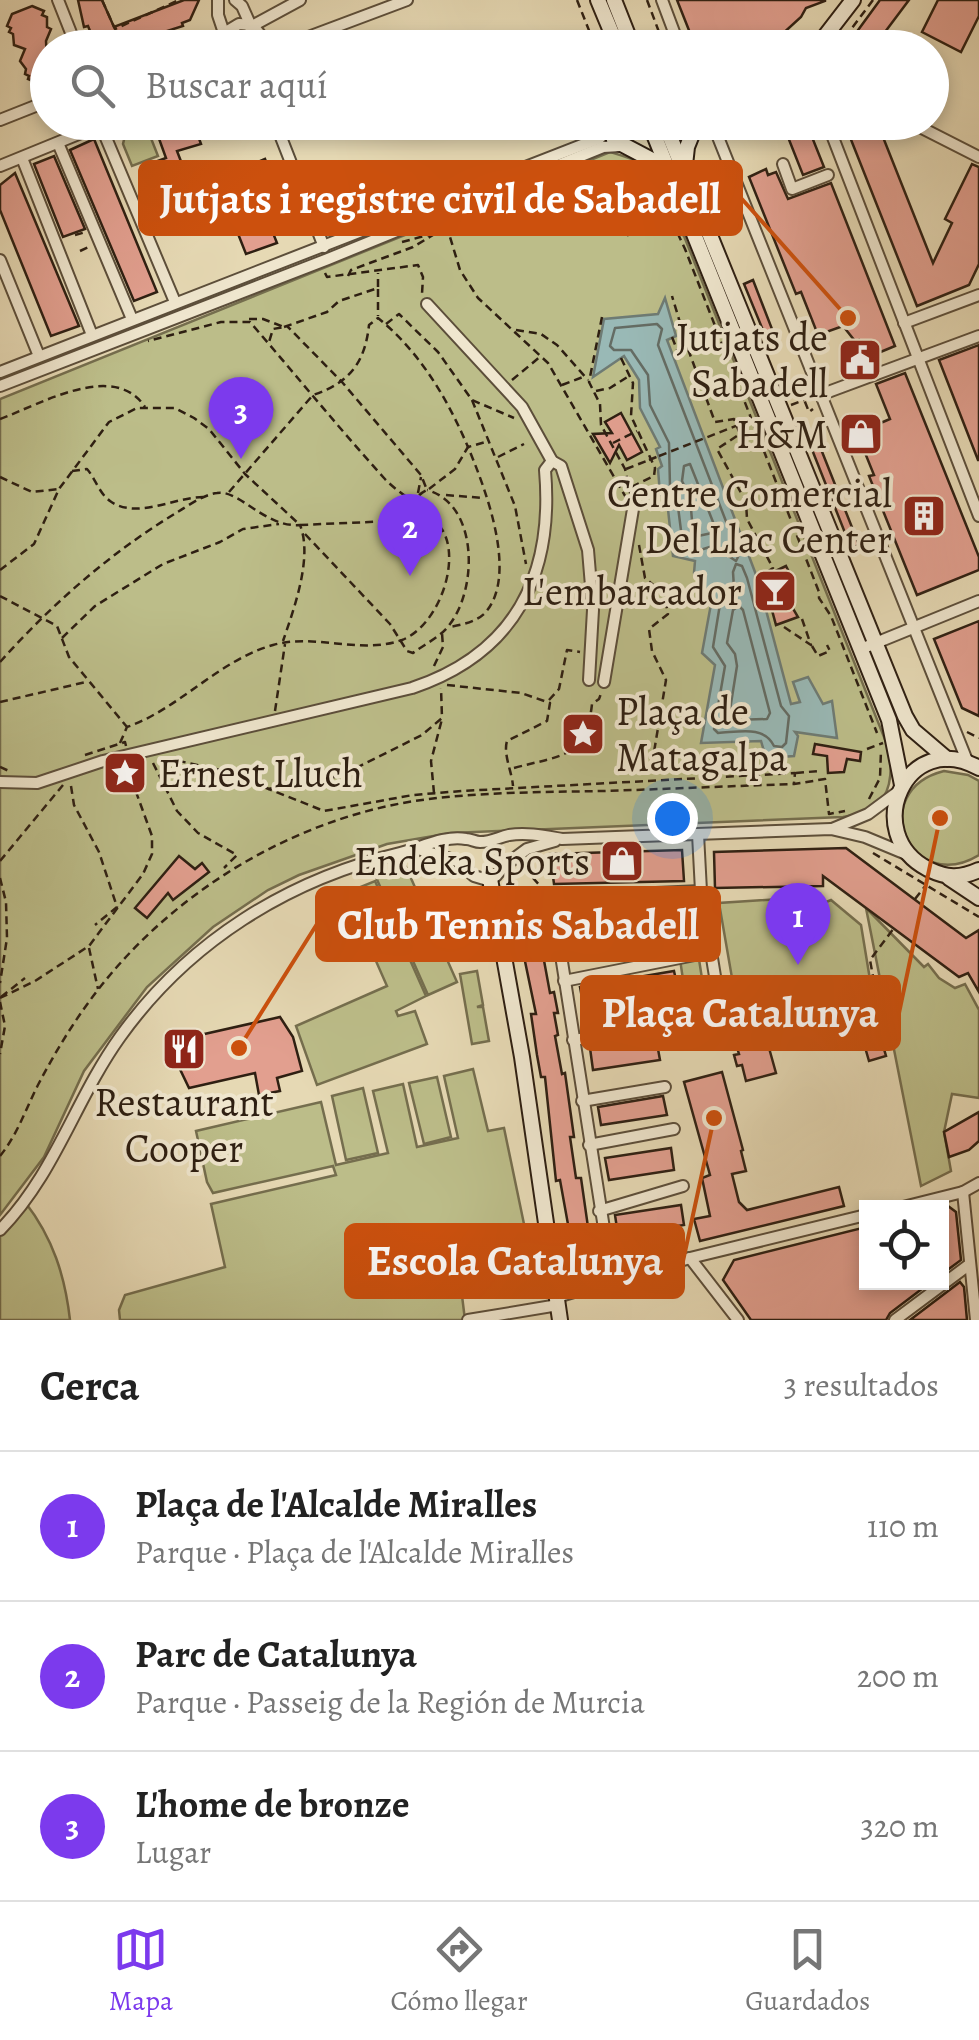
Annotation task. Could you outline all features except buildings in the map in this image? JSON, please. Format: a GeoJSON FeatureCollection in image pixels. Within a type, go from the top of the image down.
{"type":"FeatureCollection","features":[{"type":"Feature","properties":{"kind":"main road"},"geometry":{"type":"LineString","coordinates":[[598,0],[610,30]]}},
{"type":"Feature","properties":{"kind":"main road"},"geometry":{"type":"LineString","coordinates":[[614,0],[626,30]]}},
{"type":"Feature","properties":{"kind":"main road"},"geometry":{"type":"LineString","coordinates":[[830,30],[853,0]]}},
{"type":"Feature","properties":{"kind":"main road"},"geometry":{"type":"LineString","coordinates":[[614,140],[620,146],[670,156]]}},
{"type":"Feature","properties":{"kind":"main road"},"geometry":{"type":"LineString","coordinates":[[660,140],[670,156],[669,179],[913,730],[947,759],[976,766]]}},
{"type":"Feature","properties":{"kind":"main road"},"geometry":{"type":"LineString","coordinates":[[667,140],[669,179],[895,738],[901,788],[895,818],[906,854],[979,898]]}},
{"type":"Feature","properties":{"kind":"main road"},"geometry":{"type":"LineString","coordinates":[[670,156],[683,140]]}},
{"type":"Feature","properties":{"kind":"main road"},"geometry":{"type":"LineString","coordinates":[[901,788],[913,770],[947,759]]}},
{"type":"Feature","properties":{"kind":"main road"},"geometry":{"type":"LineString","coordinates":[[948,878],[979,870]]}},
{"type":"Feature","properties":{"kind":"main road"},"geometry":{"type":"LineString","coordinates":[[490,879],[522,1058],[558,1306]]}},
{"type":"Feature","properties":{"kind":"street"},"geometry":{"type":"LineString","coordinates":[[58,0],[70,30]]}},
{"type":"Feature","properties":{"kind":"street"},"geometry":{"type":"LineString","coordinates":[[218,0],[221,30]]}},
{"type":"Feature","properties":{"kind":"street"},"geometry":{"type":"LineString","coordinates":[[235,0],[256,30]]}},
{"type":"Feature","properties":{"kind":"street"},"geometry":{"type":"LineString","coordinates":[[233,30],[300,0]]}},
{"type":"Feature","properties":{"kind":"street"},"geometry":{"type":"LineString","coordinates":[[327,30],[407,0]]}},
{"type":"Feature","properties":{"kind":"street"},"geometry":{"type":"LineString","coordinates":[[662,0],[673,30]]}},
{"type":"Feature","properties":{"kind":"street"},"geometry":{"type":"LineString","coordinates":[[0,120],[30,108]]}},
{"type":"Feature","properties":{"kind":"street"},"geometry":{"type":"LineString","coordinates":[[0,166],[65,140]]}},
{"type":"Feature","properties":{"kind":"street"},"geometry":{"type":"LineString","coordinates":[[111,140],[175,302]]}},
{"type":"Feature","properties":{"kind":"street"},"geometry":{"type":"LineString","coordinates":[[281,140],[324,245],[325,263]]}},
{"type":"Feature","properties":{"kind":"street"},"geometry":{"type":"LineString","coordinates":[[0,372],[595,140]]}},
{"type":"Feature","properties":{"kind":"street"},"geometry":{"type":"LineString","coordinates":[[719,140],[912,627],[976,766]]}},
{"type":"Feature","properties":{"kind":"street"},"geometry":{"type":"LineString","coordinates":[[834,140],[978,511]]}},
{"type":"Feature","properties":{"kind":"street"},"geometry":{"type":"LineString","coordinates":[[945,140],[979,157]]}},
{"type":"Feature","properties":{"kind":"street"},"geometry":{"type":"LineString","coordinates":[[58,143],[132,319]]}},
{"type":"Feature","properties":{"kind":"street"},"geometry":{"type":"LineString","coordinates":[[0,386],[325,263],[602,147],[620,146]]}},
{"type":"Feature","properties":{"kind":"street"},"geometry":{"type":"LineString","coordinates":[[22,158],[92,335]]}},
{"type":"Feature","properties":{"kind":"street"},"geometry":{"type":"LineString","coordinates":[[783,164],[792,190],[828,176]]}},
{"type":"Feature","properties":{"kind":"street"},"geometry":{"type":"LineString","coordinates":[[0,260],[39,356]]}},
{"type":"Feature","properties":{"kind":"street"},"geometry":{"type":"LineString","coordinates":[[904,323],[979,295]]}},
{"type":"Feature","properties":{"kind":"street"},"geometry":{"type":"LineString","coordinates":[[427,304],[528,416],[553,466],[588,550],[593,610],[589,680]]}},
{"type":"Feature","properties":{"kind":"street"},"geometry":{"type":"LineString","coordinates":[[822,400],[979,336]]}},
{"type":"Feature","properties":{"kind":"street"},"geometry":{"type":"LineString","coordinates":[[22,378],[39,356]]}},
{"type":"Feature","properties":{"kind":"street"},"geometry":{"type":"LineString","coordinates":[[0,782],[37,783],[103,761],[437,677],[468,661],[502,632],[534,576],[548,523],[553,466]]}},
{"type":"Feature","properties":{"kind":"street"},"geometry":{"type":"LineString","coordinates":[[604,682],[633,508]]}},
{"type":"Feature","properties":{"kind":"street"},"geometry":{"type":"LineString","coordinates":[[860,649],[979,601]]}},
{"type":"Feature","properties":{"kind":"street"},"geometry":{"type":"LineString","coordinates":[[831,829],[886,804],[901,788]]}},
{"type":"Feature","properties":{"kind":"street"},"geometry":{"type":"LineString","coordinates":[[417,848],[457,860],[507,836],[534,834],[562,839],[831,829],[906,854]]}},
{"type":"Feature","properties":{"kind":"street"},"geometry":{"type":"LineString","coordinates":[[573,1040],[722,1019],[701,890],[698,834]]}},
{"type":"Feature","properties":{"kind":"street"},"geometry":{"type":"LineString","coordinates":[[0,1230],[50,1168],[88,1090],[121,1036],[190,958],[229,928],[300,886],[428,843],[467,838],[479,878],[490,879],[527,850],[562,839]]}},
{"type":"Feature","properties":{"kind":"street"},"geometry":{"type":"LineString","coordinates":[[492,842],[504,854],[504,866]]}},
{"type":"Feature","properties":{"kind":"street"},"geometry":{"type":"LineString","coordinates":[[612,1278],[553,917],[561,900],[701,890]]}},
{"type":"Feature","properties":{"kind":"street"},"geometry":{"type":"LineString","coordinates":[[564,981],[710,952]]}},
{"type":"Feature","properties":{"kind":"street"},"geometry":{"type":"LineString","coordinates":[[582,1102],[665,1087]]}},
{"type":"Feature","properties":{"kind":"street"},"geometry":{"type":"LineString","coordinates":[[588,1146],[674,1129]]}},
{"type":"Feature","properties":{"kind":"street"},"geometry":{"type":"LineString","coordinates":[[931,1200],[963,1192],[979,1183]]}},
{"type":"Feature","properties":{"kind":"street"},"geometry":{"type":"LineString","coordinates":[[599,1211],[683,1186]]}},
{"type":"Feature","properties":{"kind":"street"},"geometry":{"type":"LineString","coordinates":[[963,1192],[976,1320]]}},
{"type":"Feature","properties":{"kind":"street"},"geometry":{"type":"LineString","coordinates":[[468,1320],[558,1306],[612,1278],[859,1217]]}},
{"type":"Feature","properties":{"kind":"street"},"geometry":{"type":"LineString","coordinates":[[690,1258],[738,1320]]}},
{"type":"Feature","properties":{"kind":"street"},"geometry":{"type":"LineString","coordinates":[[894,1320],[970,1264]]}},
{"type":"Feature","properties":{"kind":"path"},"geometry":{"type":"LineString","coordinates":[[102,0],[115,29],[179,0]]}},
{"type":"Feature","properties":{"kind":"path"},"geometry":{"type":"LineString","coordinates":[[577,0],[589,30]]}},
{"type":"Feature","properties":{"kind":"path"},"geometry":{"type":"LineString","coordinates":[[646,0],[658,30]]}},
{"type":"Feature","properties":{"kind":"path"},"geometry":{"type":"LineString","coordinates":[[850,30],[872,0]]}},
{"type":"Feature","properties":{"kind":"path"},"geometry":{"type":"LineString","coordinates":[[653,228],[644,193],[669,179]]}},
{"type":"Feature","properties":{"kind":"path"},"geometry":{"type":"LineString","coordinates":[[669,179],[660,196],[752,419],[820,592],[819,598],[844,646],[880,744],[880,778],[868,800]]}},
{"type":"Feature","properties":{"kind":"path"},"geometry":{"type":"LineString","coordinates":[[75,235],[87,231]]}},
{"type":"Feature","properties":{"kind":"path"},"geometry":{"type":"LineString","coordinates":[[348,276],[351,270],[414,247],[442,231],[450,237],[460,270],[478,298],[541,356],[633,508]]}},
{"type":"Feature","properties":{"kind":"path"},"geometry":{"type":"LineString","coordinates":[[394,238],[403,243],[429,232],[434,235]]}},
{"type":"Feature","properties":{"kind":"path"},"geometry":{"type":"LineString","coordinates":[[80,251],[92,246]]}},
{"type":"Feature","properties":{"kind":"path"},"geometry":{"type":"LineString","coordinates":[[325,263],[326,277],[418,265],[422,271],[422,296],[427,304]]}},
{"type":"Feature","properties":{"kind":"path"},"geometry":{"type":"LineString","coordinates":[[378,272],[378,318]]}},
{"type":"Feature","properties":{"kind":"path"},"geometry":{"type":"LineString","coordinates":[[268,344],[274,330],[327,312],[339,301],[378,288]]}},
{"type":"Feature","properties":{"kind":"path"},"geometry":{"type":"LineString","coordinates":[[672,296],[715,422],[734,419],[737,425],[740,434],[717,449],[746,502],[747,520],[773,568],[767,572]]}},
{"type":"Feature","properties":{"kind":"path"},"geometry":{"type":"LineString","coordinates":[[386,324],[399,314],[438,352],[472,400],[498,457],[515,506],[528,574],[534,576]]}},
{"type":"Feature","properties":{"kind":"path"},"geometry":{"type":"LineString","coordinates":[[590,382],[602,317]]}},
{"type":"Feature","properties":{"kind":"path"},"geometry":{"type":"LineString","coordinates":[[0,570],[34,544],[59,489],[109,422],[146,408],[175,408],[209,429],[245,474],[300,525],[390,624],[406,651],[414,652],[449,627],[468,624],[486,612],[498,582],[500,545],[468,448],[444,396],[424,366],[378,318]]}},
{"type":"Feature","properties":{"kind":"path"},"geometry":{"type":"LineString","coordinates":[[72,470],[87,469],[106,498],[124,507],[228,493],[313,395],[353,374],[362,358],[369,325],[378,318]]}},
{"type":"Feature","properties":{"kind":"path"},"geometry":{"type":"LineString","coordinates":[[143,340],[244,320],[263,319],[286,326],[342,382],[421,475],[427,490]]}},
{"type":"Feature","properties":{"kind":"path"},"geometry":{"type":"LineString","coordinates":[[127,727],[146,720],[238,662],[284,643],[362,645],[401,640],[431,617],[444,584],[449,552],[445,534],[434,519],[386,480],[250,322],[244,320]]}},
{"type":"Feature","properties":{"kind":"path"},"geometry":{"type":"LineString","coordinates":[[516,330],[541,334],[557,345],[590,382],[600,404],[601,425],[625,469],[633,508]]}},
{"type":"Feature","properties":{"kind":"path"},"geometry":{"type":"LineString","coordinates":[[672,338],[678,352],[688,348]]}},
{"type":"Feature","properties":{"kind":"path"},"geometry":{"type":"LineString","coordinates":[[503,387],[541,356]]}},
{"type":"Feature","properties":{"kind":"path"},"geometry":{"type":"LineString","coordinates":[[621,358],[633,383],[631,416],[655,468],[654,476],[629,488]]}},
{"type":"Feature","properties":{"kind":"path"},"geometry":{"type":"LineString","coordinates":[[594,392],[610,388],[629,375]]}},
{"type":"Feature","properties":{"kind":"path"},"geometry":{"type":"LineString","coordinates":[[561,386],[585,376]]}},
{"type":"Feature","properties":{"kind":"path"},"geometry":{"type":"LineString","coordinates":[[814,380],[798,384],[809,412],[822,400]]}},
{"type":"Feature","properties":{"kind":"path"},"geometry":{"type":"LineString","coordinates":[[0,419],[98,384],[132,394],[146,408]]}},
{"type":"Feature","properties":{"kind":"path"},"geometry":{"type":"LineString","coordinates":[[472,400],[516,418]]}},
{"type":"Feature","properties":{"kind":"path"},"geometry":{"type":"LineString","coordinates":[[625,469],[752,419]]}},
{"type":"Feature","properties":{"kind":"path"},"geometry":{"type":"LineString","coordinates":[[612,444],[638,430]]}},
{"type":"Feature","properties":{"kind":"path"},"geometry":{"type":"LineString","coordinates":[[418,494],[456,469],[468,448],[489,441]]}},
{"type":"Feature","properties":{"kind":"path"},"geometry":{"type":"LineString","coordinates":[[498,457],[524,444]]}},
{"type":"Feature","properties":{"kind":"path"},"geometry":{"type":"LineString","coordinates":[[401,518],[418,494],[421,475]]}},
{"type":"Feature","properties":{"kind":"path"},"geometry":{"type":"LineString","coordinates":[[0,476],[32,492],[59,489]]}},
{"type":"Feature","properties":{"kind":"path"},"geometry":{"type":"LineString","coordinates":[[427,490],[486,498]]}},
{"type":"Feature","properties":{"kind":"path"},"geometry":{"type":"LineString","coordinates":[[228,493],[280,524]]}},
{"type":"Feature","properties":{"kind":"path"},"geometry":{"type":"LineString","coordinates":[[445,495],[456,508],[469,559],[463,594],[449,627]]}},
{"type":"Feature","properties":{"kind":"path"},"geometry":{"type":"LineString","coordinates":[[0,662],[43,616],[122,549],[204,497]]}},
{"type":"Feature","properties":{"kind":"path"},"geometry":{"type":"LineString","coordinates":[[62,638],[95,606],[164,564],[220,542],[243,528],[392,521],[420,514],[434,519]]}},
{"type":"Feature","properties":{"kind":"path"},"geometry":{"type":"LineString","coordinates":[[275,720],[284,643],[301,572],[304,533]]}},
{"type":"Feature","properties":{"kind":"path"},"geometry":{"type":"LineString","coordinates":[[639,535],[645,578],[664,594],[668,614],[649,629],[652,651],[666,680],[651,770]]}},
{"type":"Feature","properties":{"kind":"path"},"geometry":{"type":"LineString","coordinates":[[0,596],[57,626],[70,657],[127,727]]}},
{"type":"Feature","properties":{"kind":"path"},"geometry":{"type":"LineString","coordinates":[[802,619],[818,656],[844,646]]}},
{"type":"Feature","properties":{"kind":"path"},"geometry":{"type":"LineString","coordinates":[[784,627],[811,645]]}},
{"type":"Feature","properties":{"kind":"path"},"geometry":{"type":"LineString","coordinates":[[434,794],[431,762],[442,718],[437,677],[442,632]]}},
{"type":"Feature","properties":{"kind":"path"},"geometry":{"type":"LineString","coordinates":[[827,644],[830,651]]}},
{"type":"Feature","properties":{"kind":"path"},"geometry":{"type":"LineString","coordinates":[[547,701],[559,689],[567,650]]}},
{"type":"Feature","properties":{"kind":"path"},"geometry":{"type":"LineString","coordinates":[[437,677],[547,701]]}},
{"type":"Feature","properties":{"kind":"path"},"geometry":{"type":"LineString","coordinates":[[512,768],[575,749],[589,731],[589,680]]}},
{"type":"Feature","properties":{"kind":"path"},"geometry":{"type":"LineString","coordinates":[[0,702],[90,682]]}},
{"type":"Feature","properties":{"kind":"path"},"geometry":{"type":"LineString","coordinates":[[592,704],[599,699],[604,682]]}},
{"type":"Feature","properties":{"kind":"path"},"geometry":{"type":"LineString","coordinates":[[513,786],[506,741],[547,721],[547,701]]}},
{"type":"Feature","properties":{"kind":"path"},"geometry":{"type":"LineString","coordinates":[[267,789],[340,776],[422,736],[442,718]]}},
{"type":"Feature","properties":{"kind":"path"},"geometry":{"type":"LineString","coordinates":[[0,861],[58,794],[84,755],[122,742],[127,727]]}},
{"type":"Feature","properties":{"kind":"path"},"geometry":{"type":"LineString","coordinates":[[867,749],[880,744]]}},
{"type":"Feature","properties":{"kind":"path"},"geometry":{"type":"LineString","coordinates":[[224,868],[237,855],[198,833],[177,810],[151,760],[177,759],[221,770],[324,811],[434,794],[819,770]]}},
{"type":"Feature","properties":{"kind":"path"},"geometry":{"type":"LineString","coordinates":[[95,925],[116,908],[143,874],[152,854],[152,836],[126,765]]}},
{"type":"Feature","properties":{"kind":"path"},"geometry":{"type":"LineString","coordinates":[[794,784],[795,773]]}},
{"type":"Feature","properties":{"kind":"path"},"geometry":{"type":"LineString","coordinates":[[0,999],[35,982],[89,946],[109,924],[116,908],[99,852],[74,805],[70,774]]}},
{"type":"Feature","properties":{"kind":"path"},"geometry":{"type":"LineString","coordinates":[[0,1156],[61,1042],[98,990],[160,924],[218,880],[280,844],[362,814],[427,799],[497,793],[794,784],[826,779],[830,814],[853,809],[854,820]]}},
{"type":"Feature","properties":{"kind":"path"},"geometry":{"type":"LineString","coordinates":[[870,851],[979,917]]}},
{"type":"Feature","properties":{"kind":"path"},"geometry":{"type":"LineString","coordinates":[[514,858],[561,900]]}},
{"type":"Feature","properties":{"kind":"path"},"geometry":{"type":"LineString","coordinates":[[0,878],[7,938],[0,983]]}},
{"type":"Feature","properties":{"kind":"path"},"geometry":{"type":"LineString","coordinates":[[916,900],[926,885]]}},
{"type":"Feature","properties":{"kind":"path"},"geometry":{"type":"LineString","coordinates":[[722,1019],[876,993],[870,960],[894,928]]}},
{"type":"Feature","properties":{"kind":"path"},"geometry":{"type":"LineString","coordinates":[[89,946],[98,990]]}},
{"type":"Feature","properties":{"kind":"path"},"geometry":{"type":"LineString","coordinates":[[0,999],[25,978]]}},
{"type":"Feature","properties":{"kind":"path"},"geometry":{"type":"LineString","coordinates":[[0,999],[5,1026],[0,1054]]}},
{"type":"Feature","properties":{"kind":"green space"},"geometry":{"type":"Polygon","coordinates":[[[124,140],[152,140],[158,156],[132,166],[124,140]]]}},
{"type":"Feature","properties":{"kind":"green space"},"geometry":{"type":"Polygon","coordinates":[[[610,152],[652,170],[668,192],[660,196],[672,226],[684,236],[890,752],[888,789],[868,810],[843,817],[451,833],[387,844],[299,875],[268,890],[213,927],[147,987],[84,1071],[44,1157],[0,1215],[0,399],[610,152]]]}},
{"type":"Feature","properties":{"kind":"green space"},"geometry":{"type":"Polygon","coordinates":[[[944,771],[979,781],[979,855],[954,864],[933,862],[917,852],[906,836],[902,817],[906,798],[920,782],[944,771]]]}},
{"type":"Feature","properties":{"kind":"green space"},"geometry":{"type":"Polygon","coordinates":[[[406,867],[457,982],[428,995],[375,875],[406,867]]]}},
{"type":"Feature","properties":{"kind":"green space"},"geometry":{"type":"Polygon","coordinates":[[[375,881],[426,996],[396,1011],[398,1016],[415,1011],[427,1044],[317,1085],[296,1026],[387,986],[346,893],[375,881]]]}},
{"type":"Feature","properties":{"kind":"green space"},"geometry":{"type":"Polygon","coordinates":[[[811,897],[819,905],[831,900],[861,925],[874,1004],[740,1024],[719,903],[811,897]]]}},
{"type":"Feature","properties":{"kind":"green space"},"geometry":{"type":"Polygon","coordinates":[[[691,908],[708,1017],[689,1020],[673,912],[691,908]]]}},
{"type":"Feature","properties":{"kind":"green space"},"geometry":{"type":"Polygon","coordinates":[[[866,908],[924,967],[928,964],[939,978],[955,988],[965,984],[979,1010],[979,1098],[952,1094],[944,1132],[951,1171],[921,1186],[866,908]]]}},
{"type":"Feature","properties":{"kind":"green space"},"geometry":{"type":"Polygon","coordinates":[[[477,971],[483,1005],[477,1007],[483,1007],[489,1041],[472,1044],[460,974],[477,971]]]}},
{"type":"Feature","properties":{"kind":"green space"},"geometry":{"type":"Polygon","coordinates":[[[473,1069],[488,1131],[504,1128],[524,1224],[455,1239],[465,1320],[120,1320],[125,1295],[225,1267],[211,1204],[336,1175],[333,1166],[213,1193],[196,1131],[321,1102],[336,1165],[388,1153],[373,1091],[403,1084],[417,1147],[458,1138],[444,1076],[473,1069]]]}},
{"type":"Feature","properties":{"kind":"green space"},"geometry":{"type":"Polygon","coordinates":[[[437,1077],[451,1137],[424,1144],[409,1083],[437,1077]]]}},
{"type":"Feature","properties":{"kind":"green space"},"geometry":{"type":"Polygon","coordinates":[[[363,1088],[378,1153],[346,1160],[332,1096],[363,1088]]]}},
{"type":"Feature","properties":{"kind":"green space"},"geometry":{"type":"Polygon","coordinates":[[[25,1202],[56,1258],[70,1320],[0,1320],[0,1230],[25,1202]]]}},
{"type":"Feature","properties":{"kind":"water"},"geometry":{"type":"Polygon","coordinates":[[[665,298],[676,336],[667,340],[758,580],[791,704],[800,702],[793,682],[808,677],[823,704],[832,701],[837,738],[795,732],[798,736],[794,756],[766,758],[761,741],[701,743],[715,665],[702,653],[711,604],[694,573],[695,561],[673,556],[667,500],[660,494],[658,469],[662,466],[656,449],[660,447],[640,408],[639,380],[624,356],[593,377],[604,319],[658,314],[665,298]]]}},
{"type":"Feature","properties":{"kind":"place","name":"Jutjats i registre civil de Sabadell"},"geometry":{"type":"Point","coordinates":[848,318]}},
{"type":"Feature","properties":{"kind":"place","name":"Jutjats de Sabadell"},"geometry":{"type":"Point","coordinates":[860,360]}},
{"type":"Feature","properties":{"kind":"place","name":"H&M"},"geometry":{"type":"Point","coordinates":[861,434]}},
{"type":"Feature","properties":{"kind":"place","name":"L'home de bronze"},"geometry":{"type":"Point","coordinates":[241,459]}},
{"type":"Feature","properties":{"kind":"place","name":"Centre Comercial Del Llac Center"},"geometry":{"type":"Point","coordinates":[924,516]}},
{"type":"Feature","properties":{"kind":"place","name":"Parc de Catalunya"},"geometry":{"type":"Point","coordinates":[410,576]}},
{"type":"Feature","properties":{"kind":"place","name":"L'embarcador"},"geometry":{"type":"Point","coordinates":[775,591]}},
{"type":"Feature","properties":{"kind":"place","name":"Plaça de Matagalpa"},"geometry":{"type":"Point","coordinates":[583,734]}},
{"type":"Feature","properties":{"kind":"place","name":"Ernest Lluch"},"geometry":{"type":"Point","coordinates":[125,773]}},
{"type":"Feature","properties":{"kind":"place","name":"Plaça Catalunya"},"geometry":{"type":"Point","coordinates":[940,818]}},
{"type":"Feature","properties":{"kind":"place","name":"Endeka Sports"},"geometry":{"type":"Point","coordinates":[622,861]}},
{"type":"Feature","properties":{"kind":"place","name":"Plaça de l'Alcalde Miralles"},"geometry":{"type":"Point","coordinates":[798,965]}},
{"type":"Feature","properties":{"kind":"place","name":"Club Tennis Sabadell"},"geometry":{"type":"Point","coordinates":[239,1048]}},
{"type":"Feature","properties":{"kind":"place","name":"Restaurant Cooper"},"geometry":{"type":"Point","coordinates":[184,1049]}},
{"type":"Feature","properties":{"kind":"place","name":"Escola Catalunya"},"geometry":{"type":"Point","coordinates":[714,1118]}}]}
